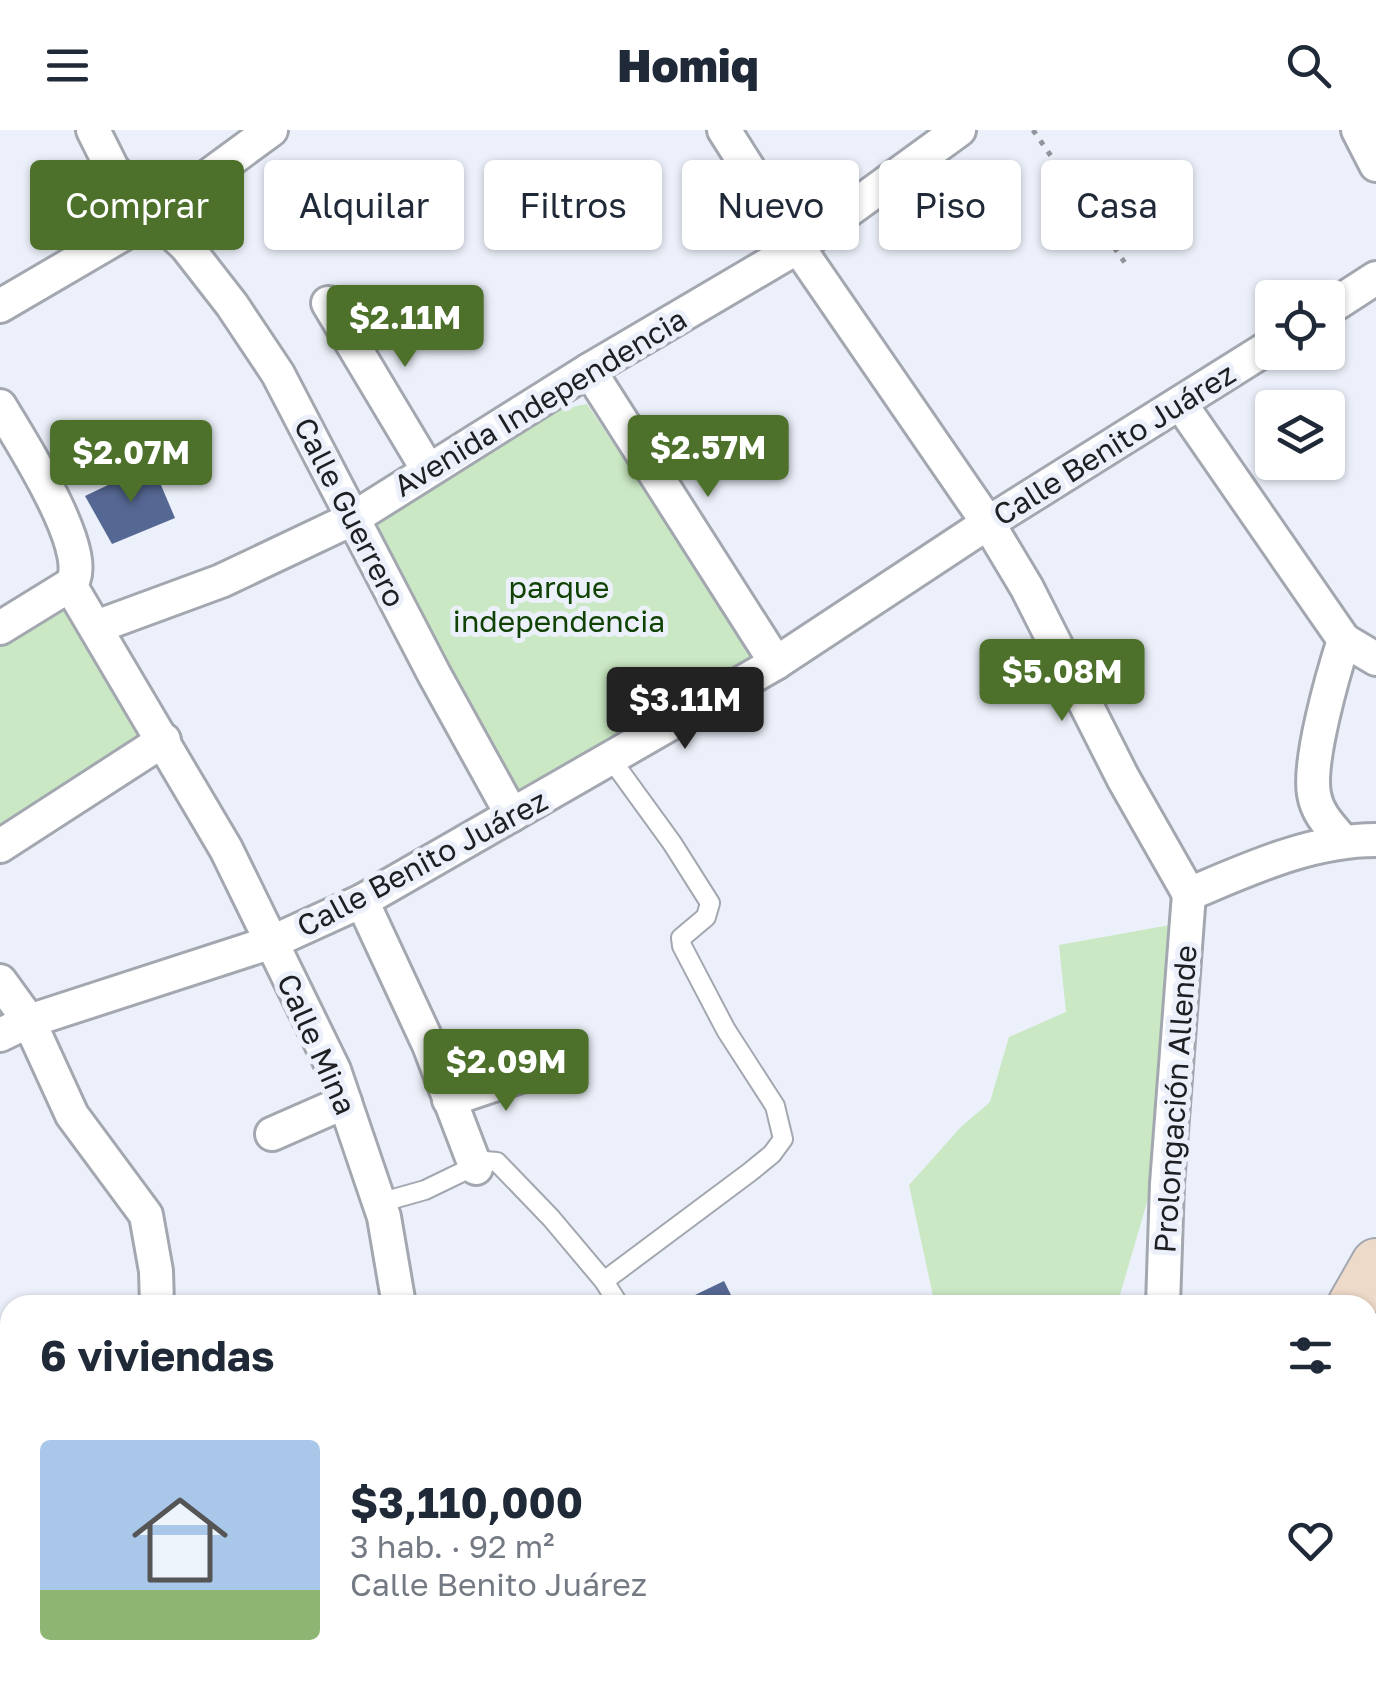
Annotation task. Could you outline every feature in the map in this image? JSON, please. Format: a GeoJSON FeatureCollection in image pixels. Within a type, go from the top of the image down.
{"type":"FeatureCollection","features":[{"type":"Feature","properties":{"kind":"main road"},"geometry":{"type":"LineString","coordinates":[[1358,1295],[1376,1263]]}},
{"type":"Feature","properties":{"kind":"street","name":"Calle Guerrero"},"geometry":{"type":"LineString","coordinates":[[92,130],[108,160]]}},
{"type":"Feature","properties":{"kind":"street"},"geometry":{"type":"LineString","coordinates":[[230,160],[271,130]]}},
{"type":"Feature","properties":{"kind":"street"},"geometry":{"type":"LineString","coordinates":[[724,130],[743,160]]}},
{"type":"Feature","properties":{"kind":"street","name":"Avenida Independencia"},"geometry":{"type":"LineString","coordinates":[[859,202],[958,130]]}},
{"type":"Feature","properties":{"kind":"street"},"geometry":{"type":"LineString","coordinates":[[1358,130],[1376,165]]}},
{"type":"Feature","properties":{"kind":"street"},"geometry":{"type":"LineString","coordinates":[[0,306],[96,250]]}},
{"type":"Feature","properties":{"kind":"street","name":"Calle Guerrero"},"geometry":{"type":"LineString","coordinates":[[189,250],[278,374],[512,815]]}},
{"type":"Feature","properties":{"kind":"street","name":"Avenida Independencia"},"geometry":{"type":"LineString","coordinates":[[96,627],[178,599],[352,519],[588,370],[793,250]]}},
{"type":"Feature","properties":{"kind":"street"},"geometry":{"type":"LineString","coordinates":[[800,250],[988,523],[1027,588],[1123,778],[1189,894],[1279,858],[1342,840],[1376,840]]}},
{"type":"Feature","properties":{"kind":"street"},"geometry":{"type":"LineString","coordinates":[[1345,298],[1376,278]]}},
{"type":"Feature","properties":{"kind":"street"},"geometry":{"type":"LineString","coordinates":[[328,303],[428,470]]}},
{"type":"Feature","properties":{"kind":"street","name":"Calle Benito Juárez"},"geometry":{"type":"LineString","coordinates":[[14,1028],[272,942],[362,901],[776,663],[1255,355]]}},
{"type":"Feature","properties":{"kind":"street"},"geometry":{"type":"LineString","coordinates":[[588,370],[776,663]]}},
{"type":"Feature","properties":{"kind":"street"},"geometry":{"type":"LineString","coordinates":[[1180,402],[1344,640],[1376,659]]}},
{"type":"Feature","properties":{"kind":"street"},"geometry":{"type":"LineString","coordinates":[[0,406],[34,463],[69,534],[78,562],[76,578],[70,585],[0,628]]}},
{"type":"Feature","properties":{"kind":"street","name":"Calle Mina"},"geometry":{"type":"LineString","coordinates":[[70,585],[226,848],[334,1070],[379,1202],[396,1295]]}},
{"type":"Feature","properties":{"kind":"street"},"geometry":{"type":"LineString","coordinates":[[1342,840],[1322,818],[1313,771],[1344,640]]}},
{"type":"Feature","properties":{"kind":"street"},"geometry":{"type":"LineString","coordinates":[[0,846],[165,743]]}},
{"type":"Feature","properties":{"kind":"street","name":"Prolongación Allende"},"geometry":{"type":"LineString","coordinates":[[1162,1295],[1189,894]]}},
{"type":"Feature","properties":{"kind":"street"},"geometry":{"type":"LineString","coordinates":[[362,901],[430,1045],[476,1168]]}},
{"type":"Feature","properties":{"kind":"street"},"geometry":{"type":"LineString","coordinates":[[0,981],[14,1028],[146,1215],[157,1295]]}},
{"type":"Feature","properties":{"kind":"street"},"geometry":{"type":"LineString","coordinates":[[449,1100],[544,1068]]}},
{"type":"Feature","properties":{"kind":"street"},"geometry":{"type":"LineString","coordinates":[[272,1134],[344,1102]]}},
{"type":"Feature","properties":{"kind":"lane"},"geometry":{"type":"LineString","coordinates":[[604,1281],[750,1172],[783,1139],[775,1106],[726,1030],[682,946],[682,938],[706,918],[710,903],[672,842],[611,759]]}},
{"type":"Feature","properties":{"kind":"lane"},"geometry":{"type":"LineString","coordinates":[[379,1202],[426,1190],[492,1161],[504,1168],[613,1295]]}},
{"type":"Feature","properties":{"kind":"path"},"geometry":{"type":"LineString","coordinates":[[1033,130],[1125,264]]}},
{"type":"Feature","properties":{"kind":"green space","name":"parque independencia"},"geometry":{"type":"Polygon","coordinates":[[[587,404],[756,656],[515,795],[360,524],[530,416],[587,404]]]}},
{"type":"Feature","properties":{"kind":"green space"},"geometry":{"type":"Polygon","coordinates":[[[65,597],[160,736],[0,839],[0,639],[65,597]]]}},
{"type":"Feature","properties":{"kind":"green space"},"geometry":{"type":"Polygon","coordinates":[[[1170,925],[1182,1042],[1155,1175],[1120,1295],[933,1295],[909,1185],[961,1127],[990,1102],[1009,1037],[1066,1012],[1059,945],[1170,925]]]}},
{"type":"Feature","properties":{"kind":"building"},"geometry":{"type":"Polygon","coordinates":[[[152,464],[175,518],[112,544],[85,496],[152,464]]]}},
{"type":"Feature","properties":{"kind":"building"},"geometry":{"type":"Polygon","coordinates":[[[724,1281],[731,1295],[695,1295],[724,1281]]]}}]}
